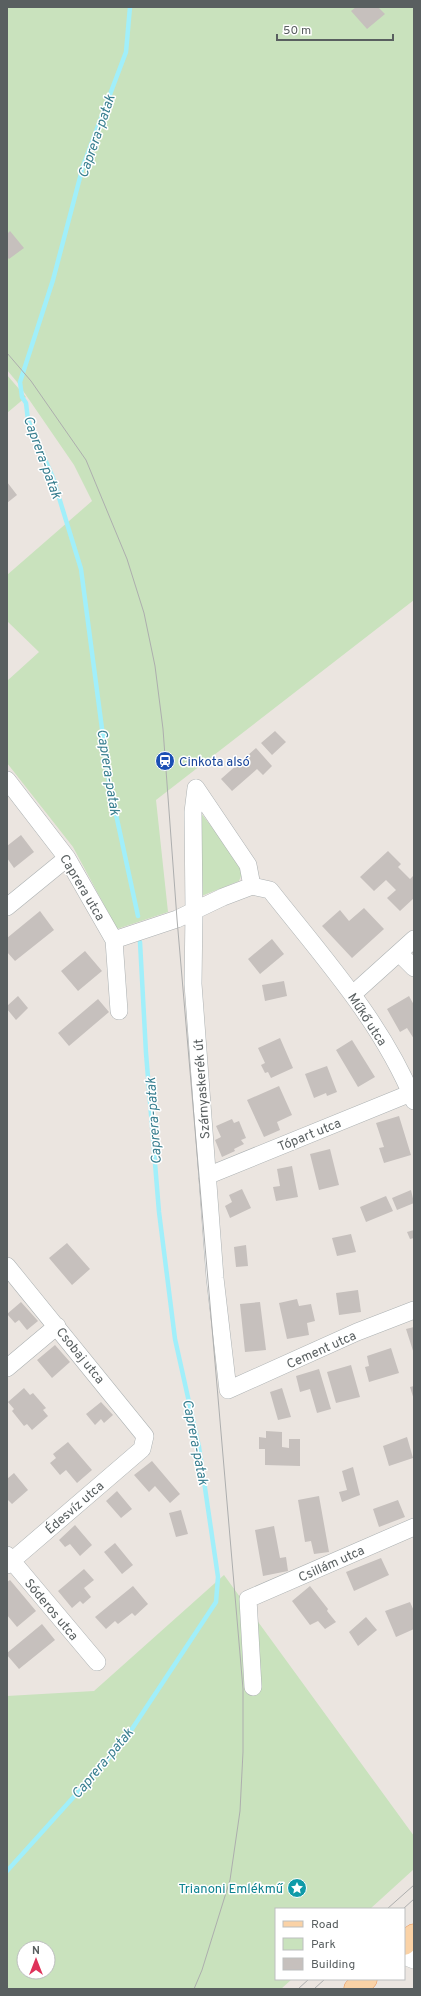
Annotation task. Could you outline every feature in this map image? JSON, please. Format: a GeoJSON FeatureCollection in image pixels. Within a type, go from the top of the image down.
{"type":"FeatureCollection","features":[{"type":"Feature","properties":{"kind":"main road"},"geometry":{"type":"LineString","coordinates":[[405,1943],[414,1935]]}},
{"type":"Feature","properties":{"kind":"main road"},"geometry":{"type":"LineString","coordinates":[[355,1989],[365,1980]]}},
{"type":"Feature","properties":{"kind":"street","name":"Caprera utca"},"geometry":{"type":"LineString","coordinates":[[7,780],[68,858],[114,940],[119,1011]]}},
{"type":"Feature","properties":{"kind":"street","name":"Szárnyaskerék út"},"geometry":{"type":"LineString","coordinates":[[228,1390],[215,1278],[193,984],[193,812],[196,788],[248,865],[252,886]]}},
{"type":"Feature","properties":{"kind":"street"},"geometry":{"type":"LineString","coordinates":[[7,907],[68,858]]}},
{"type":"Feature","properties":{"kind":"street"},"geometry":{"type":"LineString","coordinates":[[114,940],[194,912],[223,897],[252,886]]}},
{"type":"Feature","properties":{"kind":"street","name":"Műkő utca"},"geometry":{"type":"LineString","coordinates":[[252,886],[270,890],[352,994],[394,1061],[412,1097]]}},
{"type":"Feature","properties":{"kind":"street"},"geometry":{"type":"LineString","coordinates":[[352,994],[414,939]]}},
{"type":"Feature","properties":{"kind":"street"},"geometry":{"type":"LineString","coordinates":[[399,953],[414,968]]}},
{"type":"Feature","properties":{"kind":"street","name":"Tópart utca"},"geometry":{"type":"LineString","coordinates":[[207,1176],[412,1097]]}},
{"type":"Feature","properties":{"kind":"street","name":"Csobaj utca"},"geometry":{"type":"LineString","coordinates":[[7,1266],[145,1436],[142,1449]]}},
{"type":"Feature","properties":{"kind":"street","name":"Cement utca"},"geometry":{"type":"LineString","coordinates":[[228,1390],[357,1332],[414,1310]]}},
{"type":"Feature","properties":{"kind":"street"},"geometry":{"type":"LineString","coordinates":[[7,1368],[57,1326]]}},
{"type":"Feature","properties":{"kind":"street","name":"Édesvíz utca"},"geometry":{"type":"LineString","coordinates":[[9,1561],[142,1449]]}},
{"type":"Feature","properties":{"kind":"street","name":"Csillám utca"},"geometry":{"type":"LineString","coordinates":[[253,1687],[248,1599],[414,1527]]}},
{"type":"Feature","properties":{"kind":"street","name":"Sóderos utca"},"geometry":{"type":"LineString","coordinates":[[9,1561],[97,1662]]}},
{"type":"Feature","properties":{"kind":"green space"},"geometry":{"type":"Polygon","coordinates":[[[7,7],[414,7],[414,600],[156,800],[168,912],[117,929],[73,847],[7,763],[7,681],[39,652],[7,621],[7,575],[92,501],[74,465],[17,382],[7,370],[7,7]]]}},
{"type":"Feature","properties":{"kind":"green space"},"geometry":{"type":"Polygon","coordinates":[[[7,375],[26,397],[7,413],[7,375]]]}},
{"type":"Feature","properties":{"kind":"green space"},"geometry":{"type":"Polygon","coordinates":[[[201,813],[244,869],[239,881],[199,897],[201,813]]]}},
{"type":"Feature","properties":{"kind":"green space"},"geometry":{"type":"Polygon","coordinates":[[[224,1575],[414,1836],[414,1869],[371,1908],[275,1908],[275,1980],[291,1980],[281,1989],[7,1989],[7,1696],[94,1691],[224,1575]]]}},
{"type":"Feature","properties":{"kind":"building"},"geometry":{"type":"Polygon","coordinates":[[[356,7],[378,7],[385,14],[367,29],[351,11],[356,7]]]}},
{"type":"Feature","properties":{"kind":"building"},"geometry":{"type":"Polygon","coordinates":[[[10,231],[24,248],[9,259],[7,257],[7,234],[10,231]]]}},
{"type":"Feature","properties":{"kind":"building"},"geometry":{"type":"Polygon","coordinates":[[[7,482],[17,495],[7,503],[7,482]]]}},
{"type":"Feature","properties":{"kind":"building"},"geometry":{"type":"Polygon","coordinates":[[[275,731],[286,742],[272,755],[261,743],[275,731]]]}},
{"type":"Feature","properties":{"kind":"building"},"geometry":{"type":"Polygon","coordinates":[[[256,748],[272,766],[263,775],[257,769],[232,791],[221,779],[256,748]]]}},
{"type":"Feature","properties":{"kind":"building"},"geometry":{"type":"Polygon","coordinates":[[[21,835],[34,852],[14,868],[7,858],[7,846],[21,835]]]}},
{"type":"Feature","properties":{"kind":"building"},"geometry":{"type":"Polygon","coordinates":[[[388,851],[401,864],[398,867],[410,879],[413,876],[414,878],[414,898],[400,911],[387,898],[396,890],[386,880],[374,891],[360,877],[388,851]]]}},
{"type":"Feature","properties":{"kind":"building"},"geometry":{"type":"Polygon","coordinates":[[[364,908],[384,929],[352,958],[322,926],[340,910],[349,921],[364,908]]]}},
{"type":"Feature","properties":{"kind":"building"},"geometry":{"type":"Polygon","coordinates":[[[40,911],[54,930],[15,961],[7,952],[7,938],[40,911]]]}},
{"type":"Feature","properties":{"kind":"building"},"geometry":{"type":"Polygon","coordinates":[[[272,939],[284,954],[260,974],[248,959],[272,939]]]}},
{"type":"Feature","properties":{"kind":"building"},"geometry":{"type":"Polygon","coordinates":[[[85,951],[102,971],[78,991],[61,971],[85,951]]]}},
{"type":"Feature","properties":{"kind":"building"},"geometry":{"type":"Polygon","coordinates":[[[284,981],[287,996],[265,1001],[262,985],[284,981]]]}},
{"type":"Feature","properties":{"kind":"building"},"geometry":{"type":"Polygon","coordinates":[[[18,996],[28,1008],[16,1020],[7,1009],[7,1006],[18,996]]]}},
{"type":"Feature","properties":{"kind":"building"},"geometry":{"type":"Polygon","coordinates":[[[409,996],[414,1005],[414,1039],[407,1028],[400,1032],[387,1009],[409,996]]]}},
{"type":"Feature","properties":{"kind":"building"},"geometry":{"type":"Polygon","coordinates":[[[98,999],[109,1012],[69,1046],[58,1033],[98,999]]]}},
{"type":"Feature","properties":{"kind":"building"},"geometry":{"type":"Polygon","coordinates":[[[280,1038],[293,1068],[271,1078],[268,1072],[265,1073],[261,1065],[265,1063],[258,1048],[280,1038]]]}},
{"type":"Feature","properties":{"kind":"building"},"geometry":{"type":"Polygon","coordinates":[[[352,1040],[375,1077],[358,1087],[336,1050],[352,1040]]]}},
{"type":"Feature","properties":{"kind":"building"},"geometry":{"type":"Polygon","coordinates":[[[327,1066],[337,1092],[327,1096],[326,1093],[314,1098],[305,1074],[327,1066]]]}},
{"type":"Feature","properties":{"kind":"building"},"geometry":{"type":"Polygon","coordinates":[[[279,1086],[292,1115],[277,1122],[280,1130],[264,1137],[247,1100],[279,1086]]]}},
{"type":"Feature","properties":{"kind":"building"},"geometry":{"type":"Polygon","coordinates":[[[399,1116],[411,1155],[384,1163],[379,1148],[384,1147],[376,1123],[399,1116]]]}},
{"type":"Feature","properties":{"kind":"building"},"geometry":{"type":"Polygon","coordinates":[[[232,1119],[234,1123],[239,1121],[246,1138],[241,1140],[244,1144],[234,1149],[235,1151],[222,1157],[215,1140],[221,1137],[216,1126],[232,1119]]]}},
{"type":"Feature","properties":{"kind":"building"},"geometry":{"type":"Polygon","coordinates":[[[330,1149],[339,1185],[319,1190],[310,1154],[330,1149]]]}},
{"type":"Feature","properties":{"kind":"building"},"geometry":{"type":"Polygon","coordinates":[[[292,1166],[298,1197],[276,1201],[273,1187],[280,1186],[277,1169],[292,1166]]]}},
{"type":"Feature","properties":{"kind":"building"},"geometry":{"type":"Polygon","coordinates":[[[242,1189],[251,1208],[230,1218],[225,1206],[232,1202],[229,1195],[242,1189]]]}},
{"type":"Feature","properties":{"kind":"building"},"geometry":{"type":"Polygon","coordinates":[[[411,1190],[414,1203],[397,1210],[392,1198],[411,1190]]]}},
{"type":"Feature","properties":{"kind":"building"},"geometry":{"type":"Polygon","coordinates":[[[386,1196],[393,1211],[366,1222],[360,1207],[386,1196]]]}},
{"type":"Feature","properties":{"kind":"building"},"geometry":{"type":"Polygon","coordinates":[[[414,1230],[414,1238],[410,1239],[407,1232],[414,1230]]]}},
{"type":"Feature","properties":{"kind":"building"},"geometry":{"type":"Polygon","coordinates":[[[351,1234],[356,1252],[337,1256],[332,1238],[351,1234]]]}},
{"type":"Feature","properties":{"kind":"building"},"geometry":{"type":"Polygon","coordinates":[[[67,1243],[90,1269],[72,1285],[49,1258],[67,1243]]]}},
{"type":"Feature","properties":{"kind":"building"},"geometry":{"type":"Polygon","coordinates":[[[246,1245],[248,1266],[236,1267],[234,1247],[246,1245]]]}},
{"type":"Feature","properties":{"kind":"building"},"geometry":{"type":"Polygon","coordinates":[[[358,1290],[361,1312],[339,1315],[336,1293],[358,1290]]]}},
{"type":"Feature","properties":{"kind":"building"},"geometry":{"type":"Polygon","coordinates":[[[297,1299],[299,1306],[311,1304],[315,1321],[307,1323],[309,1335],[287,1339],[279,1303],[297,1299]]]}},
{"type":"Feature","properties":{"kind":"building"},"geometry":{"type":"Polygon","coordinates":[[[21,1302],[38,1321],[27,1330],[19,1320],[15,1323],[7,1314],[21,1302]]]}},
{"type":"Feature","properties":{"kind":"building"},"geometry":{"type":"Polygon","coordinates":[[[260,1302],[266,1350],[245,1352],[240,1304],[260,1302]]]}},
{"type":"Feature","properties":{"kind":"building"},"geometry":{"type":"Polygon","coordinates":[[[414,1327],[414,1354],[406,1329],[414,1327]]]}},
{"type":"Feature","properties":{"kind":"building"},"geometry":{"type":"Polygon","coordinates":[[[55,1345],[70,1362],[52,1378],[37,1360],[55,1345]]]}},
{"type":"Feature","properties":{"kind":"building"},"geometry":{"type":"Polygon","coordinates":[[[391,1348],[399,1373],[369,1382],[365,1367],[369,1366],[367,1356],[391,1348]]]}},
{"type":"Feature","properties":{"kind":"building"},"geometry":{"type":"Polygon","coordinates":[[[351,1365],[360,1397],[336,1403],[327,1372],[351,1365]]]}},
{"type":"Feature","properties":{"kind":"building"},"geometry":{"type":"Polygon","coordinates":[[[319,1369],[331,1409],[317,1413],[310,1389],[300,1392],[296,1376],[319,1369]]]}},
{"type":"Feature","properties":{"kind":"building"},"geometry":{"type":"Polygon","coordinates":[[[414,1386],[414,1400],[410,1387],[414,1386]]]}},
{"type":"Feature","properties":{"kind":"building"},"geometry":{"type":"Polygon","coordinates":[[[24,1388],[30,1395],[33,1393],[46,1408],[43,1410],[48,1416],[32,1430],[27,1424],[24,1426],[12,1411],[14,1409],[8,1402],[24,1388]]]}},
{"type":"Feature","properties":{"kind":"building"},"geometry":{"type":"Polygon","coordinates":[[[282,1388],[291,1417],[278,1420],[270,1392],[282,1388]]]}},
{"type":"Feature","properties":{"kind":"building"},"geometry":{"type":"Polygon","coordinates":[[[101,1402],[113,1415],[104,1423],[101,1419],[95,1425],[86,1414],[101,1402]]]}},
{"type":"Feature","properties":{"kind":"building"},"geometry":{"type":"Polygon","coordinates":[[[266,1431],[282,1432],[282,1447],[289,1448],[289,1439],[300,1439],[300,1466],[265,1465],[265,1449],[259,1449],[259,1437],[266,1438],[266,1431]]]}},
{"type":"Feature","properties":{"kind":"building"},"geometry":{"type":"Polygon","coordinates":[[[407,1437],[413,1458],[389,1466],[383,1446],[407,1437]]]}},
{"type":"Feature","properties":{"kind":"building"},"geometry":{"type":"Polygon","coordinates":[[[68,1442],[92,1470],[77,1483],[66,1470],[60,1475],[50,1463],[56,1458],[53,1454],[68,1442]]]}},
{"type":"Feature","properties":{"kind":"building"},"geometry":{"type":"Polygon","coordinates":[[[152,1461],[180,1494],[170,1503],[155,1486],[149,1492],[134,1475],[152,1461]]]}},
{"type":"Feature","properties":{"kind":"building"},"geometry":{"type":"Polygon","coordinates":[[[353,1467],[360,1495],[342,1502],[339,1492],[347,1490],[342,1471],[353,1467]]]}},
{"type":"Feature","properties":{"kind":"building"},"geometry":{"type":"Polygon","coordinates":[[[14,1473],[28,1490],[12,1504],[8,1500],[7,1501],[7,1479],[14,1473]]]}},
{"type":"Feature","properties":{"kind":"building"},"geometry":{"type":"Polygon","coordinates":[[[117,1491],[132,1509],[121,1518],[106,1501],[117,1491]]]}},
{"type":"Feature","properties":{"kind":"building"},"geometry":{"type":"Polygon","coordinates":[[[319,1496],[329,1552],[314,1554],[311,1541],[305,1542],[298,1500],[319,1496]]]}},
{"type":"Feature","properties":{"kind":"building"},"geometry":{"type":"Polygon","coordinates":[[[398,1500],[405,1517],[379,1527],[373,1509],[398,1500]]]}},
{"type":"Feature","properties":{"kind":"building"},"geometry":{"type":"Polygon","coordinates":[[[181,1510],[188,1534],[176,1537],[169,1513],[181,1510]]]}},
{"type":"Feature","properties":{"kind":"building"},"geometry":{"type":"Polygon","coordinates":[[[75,1525],[92,1545],[80,1556],[70,1544],[65,1547],[59,1540],[75,1525]]]}},
{"type":"Feature","properties":{"kind":"building"},"geometry":{"type":"Polygon","coordinates":[[[274,1526],[280,1558],[286,1557],[288,1571],[263,1576],[255,1530],[274,1526]]]}},
{"type":"Feature","properties":{"kind":"building"},"geometry":{"type":"Polygon","coordinates":[[[115,1543],[133,1565],[122,1574],[104,1552],[115,1543]]]}},
{"type":"Feature","properties":{"kind":"building"},"geometry":{"type":"Polygon","coordinates":[[[381,1558],[389,1575],[354,1591],[346,1572],[381,1558]]]}},
{"type":"Feature","properties":{"kind":"building"},"geometry":{"type":"Polygon","coordinates":[[[84,1569],[94,1580],[84,1588],[91,1597],[83,1604],[80,1601],[72,1608],[58,1591],[84,1569]]]}},
{"type":"Feature","properties":{"kind":"building"},"geometry":{"type":"Polygon","coordinates":[[[10,1580],[36,1611],[17,1627],[7,1615],[7,1582],[10,1580]]]}},
{"type":"Feature","properties":{"kind":"building"},"geometry":{"type":"Polygon","coordinates":[[[133,1586],[148,1604],[135,1616],[132,1613],[118,1624],[115,1621],[106,1629],[95,1617],[133,1586]]]}},
{"type":"Feature","properties":{"kind":"building"},"geometry":{"type":"Polygon","coordinates":[[[310,1586],[336,1622],[325,1629],[318,1621],[310,1625],[292,1601],[310,1586]]]}},
{"type":"Feature","properties":{"kind":"building"},"geometry":{"type":"Polygon","coordinates":[[[410,1602],[414,1611],[414,1629],[396,1637],[385,1611],[410,1602]]]}},
{"type":"Feature","properties":{"kind":"building"},"geometry":{"type":"Polygon","coordinates":[[[366,1617],[377,1630],[358,1646],[349,1632],[366,1617]]]}},
{"type":"Feature","properties":{"kind":"building"},"geometry":{"type":"Polygon","coordinates":[[[42,1624],[55,1640],[19,1669],[7,1653],[42,1624]]]}},
{"type":"Feature","properties":{"kind":"waterway","name":"Caprera-patak"},"geometry":{"type":"LineString","coordinates":[[130,7],[126,52],[83,166],[53,280],[20,382],[22,397],[26,403],[28,420],[53,478],[81,569],[109,782],[138,916]]}},
{"type":"Feature","properties":{"kind":"waterway","name":"Caprera-patak"},"geometry":{"type":"LineString","coordinates":[[7,1871],[124,1741],[216,1602],[218,1577],[199,1447],[175,1339],[159,1212],[146,1053],[140,942]]}},
{"type":"Feature","properties":{"kind":"tram line"},"geometry":{"type":"LineString","coordinates":[[7,353],[31,381],[86,460],[127,559],[144,613],[155,666],[163,729],[177,919],[243,1689],[243,1752],[240,1811],[230,1880],[202,1970],[194,1989]]}},
{"type":"Feature","properties":{"kind":"tram line"},"geometry":{"type":"LineString","coordinates":[[388,1908],[414,1885]]}},
{"type":"Feature","properties":{"kind":"tram line"},"geometry":{"type":"LineString","coordinates":[[404,1908],[414,1899]]}},
{"type":"Feature","properties":{"kind":"tram line"},"geometry":{"type":"LineString","coordinates":[[298,1989],[308,1980]]}},
{"type":"Feature","properties":{"kind":"tram line"},"geometry":{"type":"LineString","coordinates":[[314,1989],[324,1980]]}},
{"type":"Feature","properties":{"kind":"place","name":"Cinkota alsó"},"geometry":{"type":"Point","coordinates":[165,761]}},
{"type":"Feature","properties":{"kind":"place","name":"Trianoni Emlékmű"},"geometry":{"type":"Point","coordinates":[297,1888]}}]}
